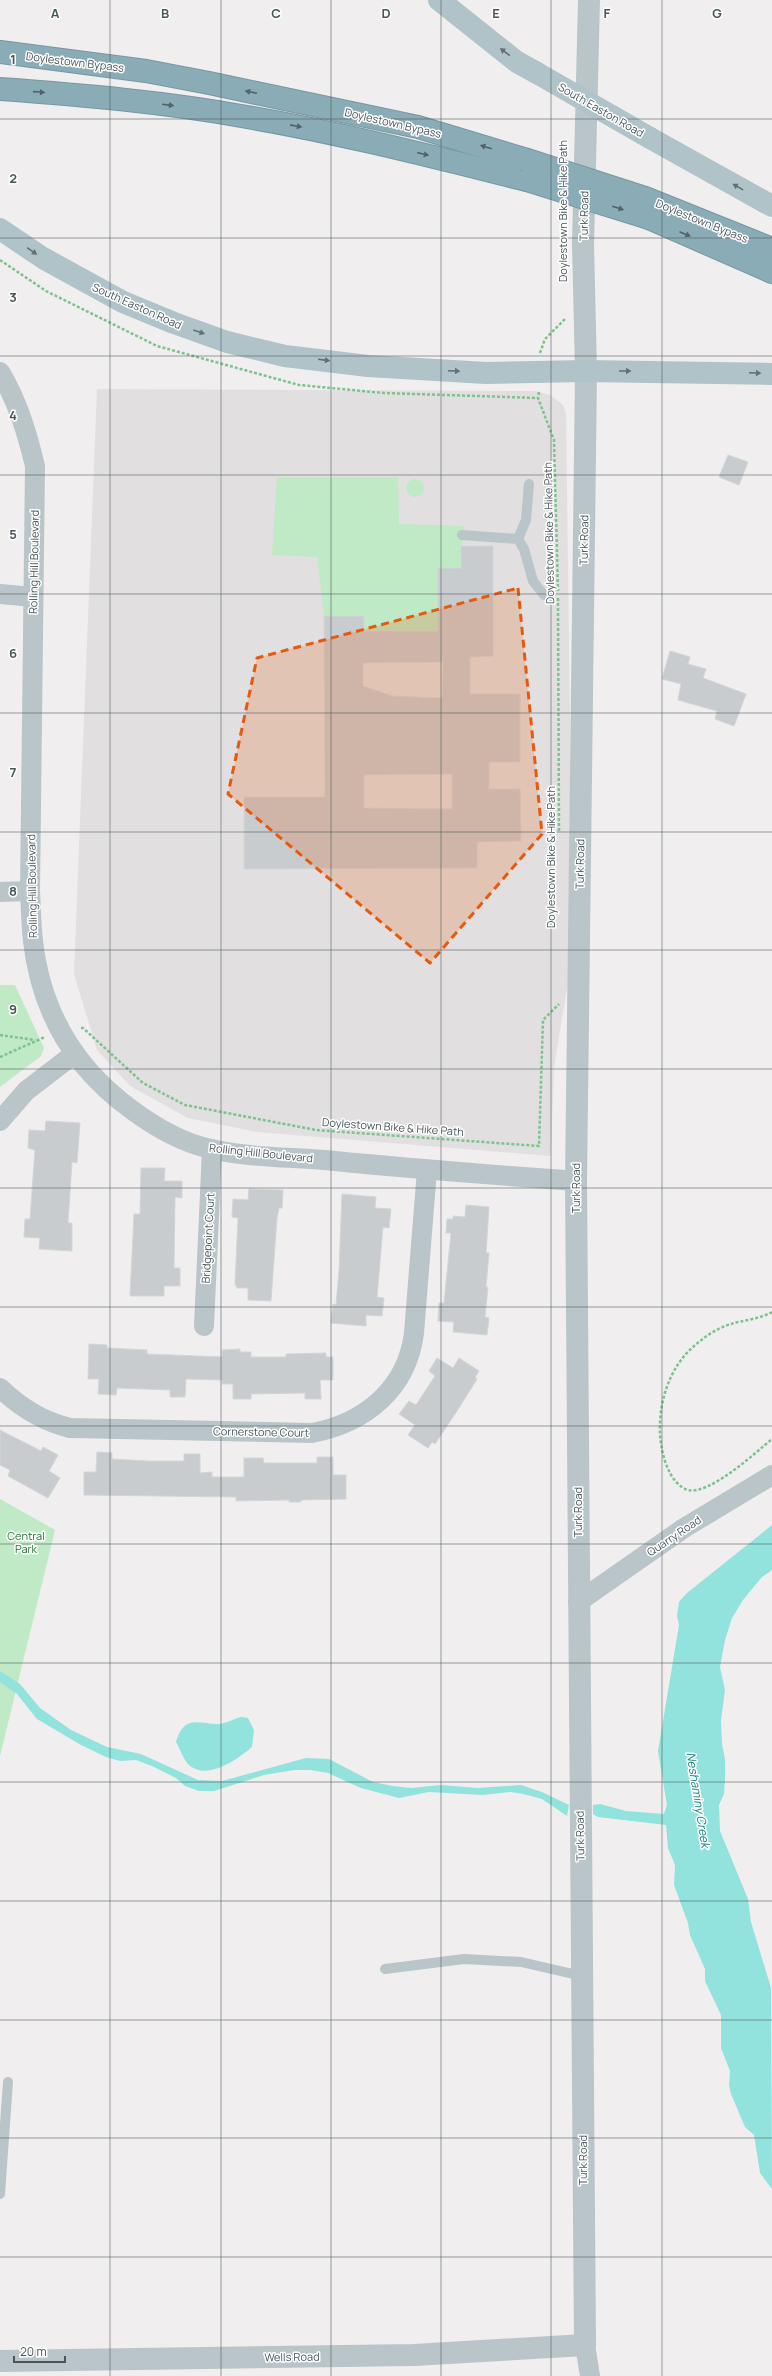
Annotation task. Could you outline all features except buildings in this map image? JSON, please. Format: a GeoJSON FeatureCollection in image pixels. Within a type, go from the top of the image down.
{"type":"FeatureCollection","features":[{"type":"Feature","properties":{"kind":"highway","name":"Doylestown Bypass"},"geometry":{"type":"LineString","coordinates":[[0,52],[146,71],[418,127],[524,158],[647,208],[772,249]]}},
{"type":"Feature","properties":{"kind":"highway","name":"Doylestown Bypass"},"geometry":{"type":"LineString","coordinates":[[0,89],[125,100],[246,117],[361,139],[647,208],[772,272]]}},
{"type":"Feature","properties":{"kind":"main road","name":"South Easton Road"},"geometry":{"type":"LineString","coordinates":[[439,0],[517,62],[772,206]]}},
{"type":"Feature","properties":{"kind":"main road","name":"South Easton Road"},"geometry":{"type":"LineString","coordinates":[[0,229],[43,258],[123,302],[174,323],[227,342],[285,356],[368,366],[486,373],[586,371]]}},
{"type":"Feature","properties":{"kind":"main road"},"geometry":{"type":"LineString","coordinates":[[586,371],[772,374]]}},
{"type":"Feature","properties":{"kind":"street","name":"Turk Road"},"geometry":{"type":"LineString","coordinates":[[589,0],[583,244],[586,371],[576,1181],[578,1602],[585,2345],[590,2376]]}},
{"type":"Feature","properties":{"kind":"street","name":"Rolling Hill Boulevard"},"geometry":{"type":"LineString","coordinates":[[0,372],[18,406],[27,432],[35,466],[30,891],[33,941],[40,978],[54,1019],[74,1054],[98,1081],[141,1117],[164,1131],[212,1149],[427,1170],[576,1181]]}},
{"type":"Feature","properties":{"kind":"street"},"geometry":{"type":"LineString","coordinates":[[0,594],[34,597]]}},
{"type":"Feature","properties":{"kind":"street"},"geometry":{"type":"LineString","coordinates":[[0,892],[30,891]]}},
{"type":"Feature","properties":{"kind":"street"},"geometry":{"type":"LineString","coordinates":[[0,1121],[26,1091],[74,1054]]}},
{"type":"Feature","properties":{"kind":"street","name":"Bridgepoint Court"},"geometry":{"type":"LineString","coordinates":[[204,1326],[212,1149]]}},
{"type":"Feature","properties":{"kind":"street","name":"Cornerstone Court"},"geometry":{"type":"LineString","coordinates":[[0,1388],[15,1402],[37,1416],[54,1424],[70,1428],[312,1433],[337,1427],[355,1418],[388,1392],[405,1369],[410,1355],[414,1334],[427,1170]]}},
{"type":"Feature","properties":{"kind":"street","name":"Quarry Road"},"geometry":{"type":"LineString","coordinates":[[578,1602],[684,1528],[772,1474]]}},
{"type":"Feature","properties":{"kind":"street","name":"Wells Road"},"geometry":{"type":"LineString","coordinates":[[0,2360],[414,2355],[585,2345]]}},
{"type":"Feature","properties":{"kind":"lane"},"geometry":{"type":"LineString","coordinates":[[518,539],[526,520],[529,484]]}},
{"type":"Feature","properties":{"kind":"lane"},"geometry":{"type":"LineString","coordinates":[[462,535],[518,539]]}},
{"type":"Feature","properties":{"kind":"lane"},"geometry":{"type":"LineString","coordinates":[[518,539],[524,549],[533,581],[544,595]]}},
{"type":"Feature","properties":{"kind":"lane"},"geometry":{"type":"LineString","coordinates":[[385,1969],[464,1959],[521,1962],[582,1976]]}},
{"type":"Feature","properties":{"kind":"lane"},"geometry":{"type":"LineString","coordinates":[[0,2194],[8,2082]]}},
{"type":"Feature","properties":{"kind":"path","name":"Doylestown Bike & Hike Path"},"geometry":{"type":"LineString","coordinates":[[559,836],[555,456],[551,428],[538,398],[540,349],[545,339],[564,322],[569,313]]}},
{"type":"Feature","properties":{"kind":"path","name":"Doylestown Bike & Hike Path"},"geometry":{"type":"LineString","coordinates":[[0,1057],[36,1040],[61,1032],[83,1028],[143,1083],[185,1105],[316,1130],[539,1146],[543,1020],[560,1004],[560,996]]}},
{"type":"Feature","properties":{"kind":"path"},"geometry":{"type":"LineString","coordinates":[[0,1035],[36,1040]]}},
{"type":"Feature","properties":{"kind":"path"},"geometry":{"type":"LineString","coordinates":[[772,1312],[720,1328],[692,1348],[676,1369],[669,1384],[663,1405],[659,1436],[664,1461],[671,1475],[679,1485],[688,1490],[701,1489],[720,1479],[772,1439]]}},
{"type":"Feature","properties":{"kind":"highlighted area"},"geometry":{"type":"Polygon","coordinates":[[[518,588],[542,834],[430,963],[228,794],[257,658],[518,588]]]}},
{"type":"Feature","properties":{"kind":"shaded area"},"geometry":{"type":"Polygon","coordinates":[[[97,389],[535,391],[550,395],[563,405],[566,414],[573,951],[554,1068],[551,1156],[257,1132],[188,1118],[130,1086],[97,1050],[74,974],[97,389]]]}},
{"type":"Feature","properties":{"kind":"green space"},"geometry":{"type":"Polygon","coordinates":[[[277,477],[398,477],[399,524],[464,526],[461,568],[438,568],[438,631],[364,631],[364,616],[324,616],[317,557],[272,555],[277,477]]]}},
{"type":"Feature","properties":{"kind":"green space"},"geometry":{"type":"Polygon","coordinates":[[[411,479],[419,479],[424,484],[422,495],[419,497],[411,497],[406,492],[406,484],[411,479]]]}},
{"type":"Feature","properties":{"kind":"green space"},"geometry":{"type":"Polygon","coordinates":[[[0,985],[15,985],[44,1048],[41,1056],[0,1087],[0,985]]]}},
{"type":"Feature","properties":{"kind":"green space","name":"Central Park"},"geometry":{"type":"Polygon","coordinates":[[[0,1499],[55,1530],[0,1756],[0,1499]]]}},
{"type":"Feature","properties":{"kind":"water","name":"Neshaminy Creek"},"geometry":{"type":"Polygon","coordinates":[[[772,1525],[772,1570],[761,1578],[743,1600],[732,1618],[725,1640],[720,1667],[725,1690],[721,1720],[722,1744],[725,1759],[725,1778],[724,1794],[719,1805],[720,1831],[748,1899],[751,1922],[771,1988],[772,2189],[760,2173],[754,2135],[745,2127],[731,2094],[729,2085],[730,2071],[721,2048],[721,2015],[705,1981],[705,1969],[690,1935],[688,1923],[674,1885],[675,1865],[668,1848],[666,1825],[598,1817],[593,1814],[593,1805],[600,1804],[626,1811],[664,1814],[667,1805],[658,1751],[679,1625],[677,1616],[679,1602],[687,1593],[772,1525]]]}},
{"type":"Feature","properties":{"kind":"water"},"geometry":{"type":"Polygon","coordinates":[[[0,1671],[20,1684],[40,1708],[71,1730],[107,1747],[141,1754],[198,1780],[222,1781],[306,1758],[329,1759],[373,1782],[393,1786],[411,1788],[441,1785],[478,1788],[521,1785],[542,1792],[569,1805],[567,1816],[542,1799],[523,1794],[511,1792],[483,1795],[429,1792],[399,1798],[361,1788],[328,1773],[310,1770],[294,1770],[264,1775],[214,1791],[199,1791],[185,1786],[176,1778],[136,1760],[120,1761],[106,1757],[81,1745],[37,1719],[17,1694],[0,1682],[0,1671]]]}},
{"type":"Feature","properties":{"kind":"water"},"geometry":{"type":"Polygon","coordinates":[[[242,1717],[248,1718],[254,1730],[252,1747],[231,1762],[214,1769],[206,1771],[198,1770],[188,1764],[176,1742],[179,1733],[187,1724],[198,1722],[221,1724],[242,1717]]]}}]}
